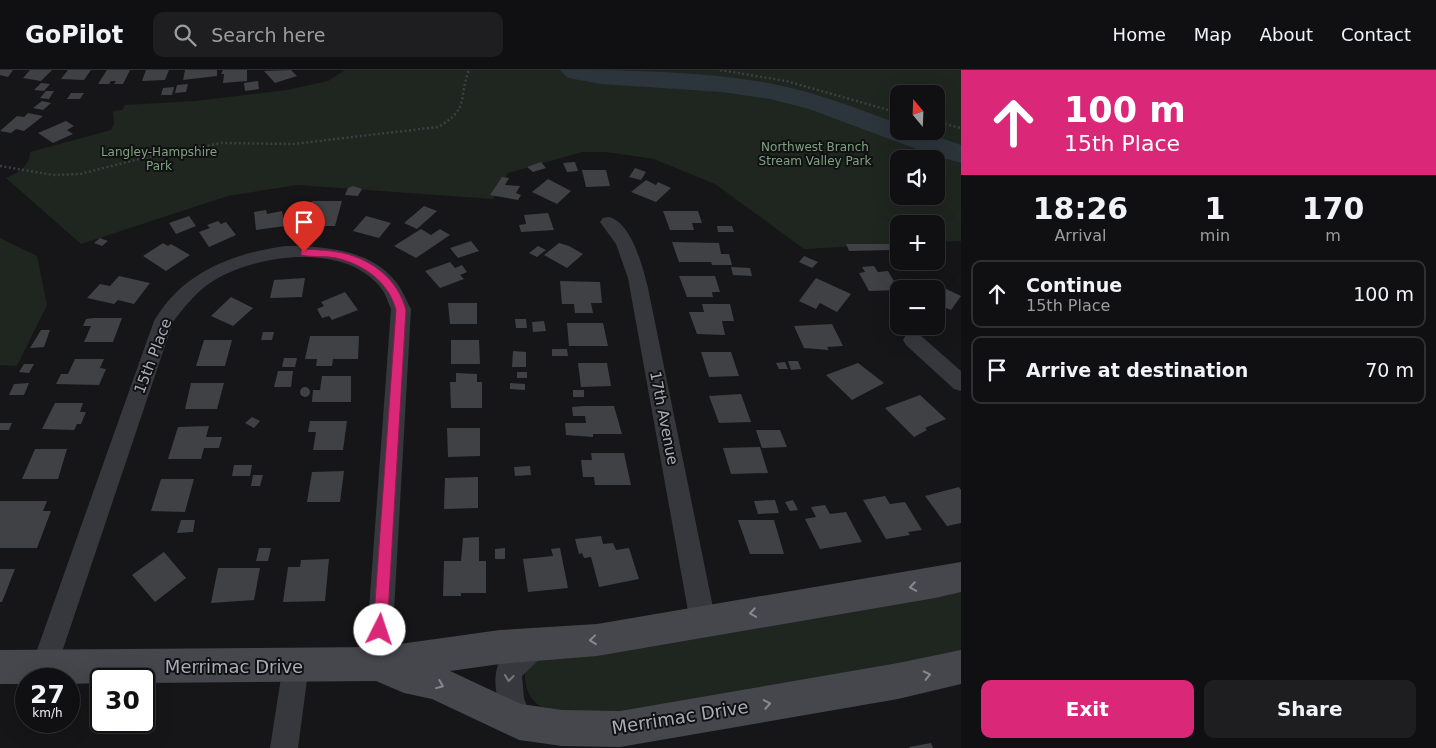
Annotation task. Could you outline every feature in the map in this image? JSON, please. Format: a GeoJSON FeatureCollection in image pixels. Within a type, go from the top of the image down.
{"type":"FeatureCollection","features":[{"type":"Feature","properties":{"kind":"street","name":"17th Avenue"},"geometry":{"type":"LineString","coordinates":[[609,222],[621,234],[631,255],[637,280],[703,622]]}},
{"type":"Feature","properties":{"kind":"street","name":"15th Place"},"geometry":{"type":"LineString","coordinates":[[44,667],[164,321],[181,298],[205,277],[224,267],[246,259],[323,252],[342,256],[376,272],[387,281],[398,297],[401,310],[378,664]]}},
{"type":"Feature","properties":{"kind":"street"},"geometry":{"type":"LineString","coordinates":[[913,340],[961,383]]}},
{"type":"Feature","properties":{"kind":"street","name":"Merrimac Drive"},"geometry":{"type":"LineString","coordinates":[[0,667],[378,664],[482,650],[597,640],[961,577]]}},
{"type":"Feature","properties":{"kind":"street"},"geometry":{"type":"LineString","coordinates":[[519,722],[507,692],[510,669],[518,657],[536,645]]}},
{"type":"Feature","properties":{"kind":"street","name":"Merrimac Drive"},"geometry":{"type":"LineString","coordinates":[[378,664],[404,676],[435,682],[519,722],[562,728],[620,729],[898,681],[961,667]]}},
{"type":"Feature","properties":{"kind":"street"},"geometry":{"type":"LineString","coordinates":[[284,748],[296,665]]}},
{"type":"Feature","properties":{"kind":"path"},"geometry":{"type":"LineString","coordinates":[[0,166],[52,175],[80,174],[139,158],[221,143],[293,144],[438,127],[454,120],[464,102],[465,80],[470,70]]}},
{"type":"Feature","properties":{"kind":"path"},"geometry":{"type":"LineString","coordinates":[[720,70],[786,81],[890,110]]}},
{"type":"Feature","properties":{"kind":"path"},"geometry":{"type":"LineString","coordinates":[[945,124],[961,128]]}},
{"type":"Feature","properties":{"kind":"green space","name":"Northwest Branch Stream Valley Park"},"geometry":{"type":"Polygon","coordinates":[[[345,70],[961,70],[961,241],[945,242],[945,215],[890,215],[890,244],[804,249],[715,184],[654,159],[606,152],[582,152],[508,173],[493,199],[297,185],[228,196],[81,244],[6,178],[26,165],[30,152],[111,130],[114,124],[113,111],[122,110],[125,105],[195,101],[287,90],[328,81],[345,70]]]}},
{"type":"Feature","properties":{"kind":"green space"},"geometry":{"type":"Polygon","coordinates":[[[0,238],[37,256],[47,305],[17,366],[0,365],[0,238]]]}},
{"type":"Feature","properties":{"kind":"green space"},"geometry":{"type":"Polygon","coordinates":[[[961,589],[961,654],[622,716],[591,717],[559,714],[545,709],[534,701],[527,688],[525,671],[539,660],[961,589]]]}},
{"type":"Feature","properties":{"kind":"building"},"geometry":{"type":"Polygon","coordinates":[[[0,70],[13,70],[8,77],[0,75],[0,70]]]}},
{"type":"Feature","properties":{"kind":"building"},"geometry":{"type":"Polygon","coordinates":[[[30,70],[52,70],[41,81],[23,78],[30,70]]]}},
{"type":"Feature","properties":{"kind":"building"},"geometry":{"type":"Polygon","coordinates":[[[68,70],[91,70],[84,80],[61,79],[68,70]]]}},
{"type":"Feature","properties":{"kind":"building"},"geometry":{"type":"Polygon","coordinates":[[[107,70],[130,70],[123,84],[114,84],[116,81],[111,81],[109,84],[98,84],[107,70]]]}},
{"type":"Feature","properties":{"kind":"building"},"geometry":{"type":"Polygon","coordinates":[[[146,70],[169,70],[165,80],[142,81],[146,70]]]}},
{"type":"Feature","properties":{"kind":"building"},"geometry":{"type":"Polygon","coordinates":[[[185,70],[217,70],[217,76],[183,80],[185,70]]]}},
{"type":"Feature","properties":{"kind":"building"},"geometry":{"type":"Polygon","coordinates":[[[223,70],[247,70],[247,81],[223,83],[224,74],[221,74],[223,70]]]}},
{"type":"Feature","properties":{"kind":"building"},"geometry":{"type":"Polygon","coordinates":[[[291,70],[297,76],[275,83],[264,71],[291,70]]]}},
{"type":"Feature","properties":{"kind":"building"},"geometry":{"type":"Polygon","coordinates":[[[258,81],[259,89],[245,91],[244,83],[258,81]]]}},
{"type":"Feature","properties":{"kind":"building"},"geometry":{"type":"Polygon","coordinates":[[[41,83],[50,84],[44,91],[34,90],[41,83]]]}},
{"type":"Feature","properties":{"kind":"building"},"geometry":{"type":"Polygon","coordinates":[[[188,84],[186,92],[175,93],[177,85],[188,84]]]}},
{"type":"Feature","properties":{"kind":"building"},"geometry":{"type":"Polygon","coordinates":[[[174,87],[172,95],[161,95],[163,88],[174,87]]]}},
{"type":"Feature","properties":{"kind":"building"},"geometry":{"type":"Polygon","coordinates":[[[46,91],[54,91],[49,99],[40,98],[46,91]]]}},
{"type":"Feature","properties":{"kind":"building"},"geometry":{"type":"Polygon","coordinates":[[[71,93],[84,93],[80,99],[67,99],[71,93]]]}},
{"type":"Feature","properties":{"kind":"building"},"geometry":{"type":"Polygon","coordinates":[[[42,101],[51,103],[43,110],[33,108],[42,101]]]}},
{"type":"Feature","properties":{"kind":"building"},"geometry":{"type":"Polygon","coordinates":[[[28,113],[43,116],[24,131],[16,129],[11,133],[0,131],[17,116],[24,117],[28,113]]]}},
{"type":"Feature","properties":{"kind":"building"},"geometry":{"type":"Polygon","coordinates":[[[66,121],[74,126],[67,130],[73,134],[53,143],[38,133],[66,121]]]}},
{"type":"Feature","properties":{"kind":"building"},"geometry":{"type":"Polygon","coordinates":[[[541,162],[546,168],[533,172],[527,167],[541,162]]]}},
{"type":"Feature","properties":{"kind":"building"},"geometry":{"type":"Polygon","coordinates":[[[575,162],[578,171],[567,172],[563,163],[575,162]]]}},
{"type":"Feature","properties":{"kind":"building"},"geometry":{"type":"Polygon","coordinates":[[[635,168],[646,172],[641,180],[629,177],[635,168]]]}},
{"type":"Feature","properties":{"kind":"building"},"geometry":{"type":"Polygon","coordinates":[[[582,170],[606,170],[610,186],[586,187],[582,170]]]}},
{"type":"Feature","properties":{"kind":"building"},"geometry":{"type":"Polygon","coordinates":[[[502,177],[509,178],[505,185],[520,186],[516,193],[521,195],[518,200],[490,195],[502,177]]]}},
{"type":"Feature","properties":{"kind":"building"},"geometry":{"type":"Polygon","coordinates":[[[548,179],[571,191],[557,204],[532,192],[548,179]]]}},
{"type":"Feature","properties":{"kind":"building"},"geometry":{"type":"Polygon","coordinates":[[[646,180],[656,185],[658,182],[671,188],[656,202],[631,192],[646,180]]]}},
{"type":"Feature","properties":{"kind":"building"},"geometry":{"type":"Polygon","coordinates":[[[353,186],[362,189],[358,196],[345,195],[348,188],[353,186]]]}},
{"type":"Feature","properties":{"kind":"building"},"geometry":{"type":"Polygon","coordinates":[[[312,201],[342,201],[335,226],[307,226],[313,208],[309,208],[312,201]]]}},
{"type":"Feature","properties":{"kind":"building"},"geometry":{"type":"Polygon","coordinates":[[[424,206],[437,211],[417,229],[404,223],[424,206]]]}},
{"type":"Feature","properties":{"kind":"building"},"geometry":{"type":"Polygon","coordinates":[[[266,210],[267,214],[282,211],[285,226],[256,230],[254,212],[266,210]]]}},
{"type":"Feature","properties":{"kind":"building"},"geometry":{"type":"Polygon","coordinates":[[[663,211],[698,211],[702,223],[692,223],[694,230],[670,230],[663,211]]]}},
{"type":"Feature","properties":{"kind":"building"},"geometry":{"type":"Polygon","coordinates":[[[548,213],[554,230],[521,232],[519,225],[526,224],[524,215],[548,213]]]}},
{"type":"Feature","properties":{"kind":"building"},"geometry":{"type":"Polygon","coordinates":[[[189,216],[196,226],[176,234],[169,223],[189,216]]]}},
{"type":"Feature","properties":{"kind":"building"},"geometry":{"type":"Polygon","coordinates":[[[366,216],[391,223],[379,238],[353,231],[366,216]]]}},
{"type":"Feature","properties":{"kind":"building"},"geometry":{"type":"Polygon","coordinates":[[[218,221],[221,224],[226,222],[236,235],[209,247],[199,232],[210,228],[207,225],[218,221]]]}},
{"type":"Feature","properties":{"kind":"building"},"geometry":{"type":"Polygon","coordinates":[[[717,226],[732,226],[734,232],[718,232],[717,226]]]}},
{"type":"Feature","properties":{"kind":"building"},"geometry":{"type":"Polygon","coordinates":[[[421,229],[431,235],[440,229],[450,235],[416,258],[394,246],[421,229]]]}},
{"type":"Feature","properties":{"kind":"building"},"geometry":{"type":"Polygon","coordinates":[[[100,238],[108,241],[102,246],[94,243],[100,238]]]}},
{"type":"Feature","properties":{"kind":"building"},"geometry":{"type":"Polygon","coordinates":[[[471,241],[479,251],[458,258],[450,248],[471,241]]]}},
{"type":"Feature","properties":{"kind":"building"},"geometry":{"type":"Polygon","coordinates":[[[672,242],[719,243],[721,254],[729,254],[732,265],[712,265],[711,262],[679,262],[672,242]]]}},
{"type":"Feature","properties":{"kind":"building"},"geometry":{"type":"Polygon","coordinates":[[[163,243],[168,246],[171,244],[190,255],[166,271],[143,256],[163,243]]]}},
{"type":"Feature","properties":{"kind":"building"},"geometry":{"type":"Polygon","coordinates":[[[559,243],[583,254],[567,268],[544,255],[559,243]]]}},
{"type":"Feature","properties":{"kind":"building"},"geometry":{"type":"Polygon","coordinates":[[[846,244],[889,244],[890,246],[890,250],[849,251],[846,244]]]}},
{"type":"Feature","properties":{"kind":"building"},"geometry":{"type":"Polygon","coordinates":[[[538,246],[546,250],[537,257],[529,253],[538,246]]]}},
{"type":"Feature","properties":{"kind":"building"},"geometry":{"type":"Polygon","coordinates":[[[804,256],[818,262],[812,268],[799,262],[804,256]]]}},
{"type":"Feature","properties":{"kind":"building"},"geometry":{"type":"Polygon","coordinates":[[[450,262],[455,268],[462,265],[467,272],[460,275],[464,279],[440,288],[425,271],[450,262]]]}},
{"type":"Feature","properties":{"kind":"building"},"geometry":{"type":"Polygon","coordinates":[[[874,266],[878,272],[888,271],[893,280],[890,280],[890,290],[869,291],[859,273],[865,272],[862,267],[874,266]]]}},
{"type":"Feature","properties":{"kind":"building"},"geometry":{"type":"Polygon","coordinates":[[[731,267],[750,268],[752,276],[733,275],[731,267]]]}},
{"type":"Feature","properties":{"kind":"building"},"geometry":{"type":"Polygon","coordinates":[[[119,276],[150,283],[134,304],[118,300],[114,304],[87,298],[100,284],[110,286],[119,276]]]}},
{"type":"Feature","properties":{"kind":"building"},"geometry":{"type":"Polygon","coordinates":[[[679,276],[715,276],[720,292],[712,292],[713,297],[687,297],[679,276]]]}},
{"type":"Feature","properties":{"kind":"building"},"geometry":{"type":"Polygon","coordinates":[[[305,278],[302,297],[270,298],[274,280],[305,278]]]}},
{"type":"Feature","properties":{"kind":"building"},"geometry":{"type":"Polygon","coordinates":[[[816,278],[851,294],[837,312],[820,303],[816,309],[799,301],[816,278]]]}},
{"type":"Feature","properties":{"kind":"building"},"geometry":{"type":"Polygon","coordinates":[[[560,281],[600,282],[602,303],[591,303],[593,313],[575,313],[574,304],[562,304],[560,281]]]}},
{"type":"Feature","properties":{"kind":"building"},"geometry":{"type":"Polygon","coordinates":[[[945,289],[961,296],[951,310],[945,308],[945,289]]]}},
{"type":"Feature","properties":{"kind":"building"},"geometry":{"type":"Polygon","coordinates":[[[345,292],[358,310],[332,320],[329,316],[322,318],[317,309],[324,306],[321,302],[345,292]]]}},
{"type":"Feature","properties":{"kind":"building"},"geometry":{"type":"Polygon","coordinates":[[[231,297],[253,308],[233,326],[211,316],[231,297]]]}},
{"type":"Feature","properties":{"kind":"building"},"geometry":{"type":"Polygon","coordinates":[[[448,303],[477,303],[477,324],[450,324],[448,303]]]}},
{"type":"Feature","properties":{"kind":"building"},"geometry":{"type":"Polygon","coordinates":[[[702,304],[730,304],[734,321],[722,321],[725,335],[697,334],[689,312],[704,312],[702,304]]]}},
{"type":"Feature","properties":{"kind":"building"},"geometry":{"type":"Polygon","coordinates":[[[122,318],[113,342],[84,342],[91,326],[83,326],[86,319],[122,318]]]}},
{"type":"Feature","properties":{"kind":"building"},"geometry":{"type":"Polygon","coordinates":[[[515,319],[526,319],[527,328],[516,328],[515,319]]]}},
{"type":"Feature","properties":{"kind":"building"},"geometry":{"type":"Polygon","coordinates":[[[544,321],[546,331],[533,332],[532,322],[544,321]]]}},
{"type":"Feature","properties":{"kind":"building"},"geometry":{"type":"Polygon","coordinates":[[[567,323],[603,323],[608,346],[569,346],[567,323]]]}},
{"type":"Feature","properties":{"kind":"building"},"geometry":{"type":"Polygon","coordinates":[[[832,324],[843,346],[827,347],[829,350],[804,348],[794,326],[832,324]]]}},
{"type":"Feature","properties":{"kind":"building"},"geometry":{"type":"Polygon","coordinates":[[[41,330],[50,330],[44,347],[30,348],[41,330]]]}},
{"type":"Feature","properties":{"kind":"building"},"geometry":{"type":"Polygon","coordinates":[[[263,332],[274,332],[272,340],[261,340],[263,332]]]}},
{"type":"Feature","properties":{"kind":"building"},"geometry":{"type":"Polygon","coordinates":[[[310,336],[359,336],[358,359],[333,359],[332,366],[316,366],[317,359],[305,359],[310,336]]]}},
{"type":"Feature","properties":{"kind":"building"},"geometry":{"type":"Polygon","coordinates":[[[204,340],[232,340],[225,366],[196,366],[204,340]]]}},
{"type":"Feature","properties":{"kind":"building"},"geometry":{"type":"Polygon","coordinates":[[[451,340],[479,340],[480,364],[451,364],[451,340]]]}},
{"type":"Feature","properties":{"kind":"building"},"geometry":{"type":"Polygon","coordinates":[[[552,349],[567,349],[568,356],[552,356],[552,349]]]}},
{"type":"Feature","properties":{"kind":"building"},"geometry":{"type":"Polygon","coordinates":[[[513,351],[526,352],[526,367],[512,367],[513,351]]]}},
{"type":"Feature","properties":{"kind":"building"},"geometry":{"type":"Polygon","coordinates":[[[701,352],[731,352],[739,376],[709,377],[701,352]]]}},
{"type":"Feature","properties":{"kind":"building"},"geometry":{"type":"Polygon","coordinates":[[[284,358],[297,358],[295,367],[282,367],[284,358]]]}},
{"type":"Feature","properties":{"kind":"building"},"geometry":{"type":"Polygon","coordinates":[[[75,359],[104,359],[100,368],[106,369],[99,385],[56,384],[61,374],[68,374],[75,359]]]}},
{"type":"Feature","properties":{"kind":"building"},"geometry":{"type":"Polygon","coordinates":[[[788,361],[798,361],[801,369],[791,370],[788,361]]]}},
{"type":"Feature","properties":{"kind":"building"},"geometry":{"type":"Polygon","coordinates":[[[785,362],[788,369],[779,369],[776,363],[785,362]]]}},
{"type":"Feature","properties":{"kind":"building"},"geometry":{"type":"Polygon","coordinates":[[[578,363],[607,363],[611,386],[581,387],[578,363]]]}},
{"type":"Feature","properties":{"kind":"building"},"geometry":{"type":"Polygon","coordinates":[[[858,363],[884,383],[852,400],[826,375],[858,363]]]}},
{"type":"Feature","properties":{"kind":"building"},"geometry":{"type":"Polygon","coordinates":[[[24,364],[34,364],[29,373],[19,372],[24,364]]]}},
{"type":"Feature","properties":{"kind":"building"},"geometry":{"type":"Polygon","coordinates":[[[278,371],[293,371],[291,387],[274,387],[278,371]]]}},
{"type":"Feature","properties":{"kind":"building"},"geometry":{"type":"Polygon","coordinates":[[[517,372],[527,372],[527,378],[517,378],[517,372]]]}},
{"type":"Feature","properties":{"kind":"building"},"geometry":{"type":"Polygon","coordinates":[[[456,373],[477,374],[477,382],[482,382],[482,408],[451,408],[450,382],[456,382],[456,373]]]}},
{"type":"Feature","properties":{"kind":"building"},"geometry":{"type":"Polygon","coordinates":[[[322,376],[351,376],[351,402],[312,402],[313,390],[320,390],[322,376]]]}},
{"type":"Feature","properties":{"kind":"building"},"geometry":{"type":"Polygon","coordinates":[[[29,383],[24,395],[9,395],[14,384],[29,383]]]}},
{"type":"Feature","properties":{"kind":"building"},"geometry":{"type":"Polygon","coordinates":[[[191,383],[224,383],[217,409],[185,409],[191,383]]]}},
{"type":"Feature","properties":{"kind":"building"},"geometry":{"type":"Polygon","coordinates":[[[510,383],[525,384],[525,390],[510,389],[510,383]]]}},
{"type":"Feature","properties":{"kind":"building"},"geometry":{"type":"Polygon","coordinates":[[[303,387],[307,387],[310,392],[307,397],[303,397],[300,394],[300,390],[303,387]]]}},
{"type":"Feature","properties":{"kind":"building"},"geometry":{"type":"Polygon","coordinates":[[[573,390],[584,390],[584,397],[573,397],[573,390]]]}},
{"type":"Feature","properties":{"kind":"building"},"geometry":{"type":"Polygon","coordinates":[[[741,394],[751,422],[719,423],[709,396],[741,394]]]}},
{"type":"Feature","properties":{"kind":"building"},"geometry":{"type":"Polygon","coordinates":[[[920,395],[946,419],[925,428],[927,430],[914,437],[885,408],[920,395]]]}},
{"type":"Feature","properties":{"kind":"building"},"geometry":{"type":"Polygon","coordinates":[[[55,403],[83,403],[80,412],[86,412],[81,424],[77,424],[74,430],[42,429],[55,403]]]}},
{"type":"Feature","properties":{"kind":"building"},"geometry":{"type":"Polygon","coordinates":[[[614,406],[622,434],[593,434],[593,437],[566,435],[565,423],[586,423],[585,416],[573,416],[572,407],[614,406]]]}},
{"type":"Feature","properties":{"kind":"building"},"geometry":{"type":"Polygon","coordinates":[[[252,417],[260,421],[254,428],[245,423],[252,417]]]}},
{"type":"Feature","properties":{"kind":"building"},"geometry":{"type":"Polygon","coordinates":[[[310,421],[347,421],[343,450],[313,450],[316,432],[308,432],[310,421]]]}},
{"type":"Feature","properties":{"kind":"building"},"geometry":{"type":"Polygon","coordinates":[[[0,423],[12,423],[9,430],[0,430],[0,423]]]}},
{"type":"Feature","properties":{"kind":"building"},"geometry":{"type":"Polygon","coordinates":[[[209,426],[206,437],[222,437],[219,448],[204,448],[201,459],[168,459],[178,427],[209,426]]]}},
{"type":"Feature","properties":{"kind":"building"},"geometry":{"type":"Polygon","coordinates":[[[447,428],[480,428],[480,456],[448,457],[447,428]]]}},
{"type":"Feature","properties":{"kind":"building"},"geometry":{"type":"Polygon","coordinates":[[[756,430],[780,430],[787,447],[762,448],[756,430]]]}},
{"type":"Feature","properties":{"kind":"building"},"geometry":{"type":"Polygon","coordinates":[[[760,447],[768,473],[731,474],[723,448],[760,447]]]}},
{"type":"Feature","properties":{"kind":"building"},"geometry":{"type":"Polygon","coordinates":[[[35,449],[67,449],[58,479],[22,479],[35,449]]]}},
{"type":"Feature","properties":{"kind":"building"},"geometry":{"type":"Polygon","coordinates":[[[591,453],[624,453],[631,485],[595,485],[594,477],[583,477],[581,460],[592,460],[591,453]]]}},
{"type":"Feature","properties":{"kind":"building"},"geometry":{"type":"Polygon","coordinates":[[[234,465],[252,465],[250,476],[232,476],[234,465]]]}},
{"type":"Feature","properties":{"kind":"building"},"geometry":{"type":"Polygon","coordinates":[[[530,466],[531,475],[515,476],[514,467],[530,466]]]}},
{"type":"Feature","properties":{"kind":"building"},"geometry":{"type":"Polygon","coordinates":[[[344,471],[340,502],[307,502],[312,472],[344,471]]]}},
{"type":"Feature","properties":{"kind":"building"},"geometry":{"type":"Polygon","coordinates":[[[253,475],[263,475],[260,486],[251,486],[253,475]]]}},
{"type":"Feature","properties":{"kind":"building"},"geometry":{"type":"Polygon","coordinates":[[[478,477],[478,508],[444,509],[445,478],[478,477]]]}},
{"type":"Feature","properties":{"kind":"building"},"geometry":{"type":"Polygon","coordinates":[[[161,479],[194,479],[185,512],[151,511],[161,479]]]}},
{"type":"Feature","properties":{"kind":"building"},"geometry":{"type":"Polygon","coordinates":[[[959,487],[961,490],[961,523],[947,526],[925,496],[959,487]]]}},
{"type":"Feature","properties":{"kind":"building"},"geometry":{"type":"Polygon","coordinates":[[[885,496],[890,504],[905,502],[922,530],[908,532],[910,535],[886,539],[863,500],[885,496]]]}},
{"type":"Feature","properties":{"kind":"building"},"geometry":{"type":"Polygon","coordinates":[[[775,500],[779,513],[758,514],[754,501],[775,500]]]}},
{"type":"Feature","properties":{"kind":"building"},"geometry":{"type":"Polygon","coordinates":[[[793,500],[798,510],[790,511],[785,502],[793,500]]]}},
{"type":"Feature","properties":{"kind":"building"},"geometry":{"type":"Polygon","coordinates":[[[0,501],[47,501],[43,511],[51,511],[37,548],[0,548],[0,501]]]}},
{"type":"Feature","properties":{"kind":"building"},"geometry":{"type":"Polygon","coordinates":[[[825,505],[830,514],[846,512],[862,542],[820,549],[805,519],[816,517],[811,507],[825,505]]]}},
{"type":"Feature","properties":{"kind":"building"},"geometry":{"type":"Polygon","coordinates":[[[181,520],[195,520],[193,532],[177,533],[181,520]]]}},
{"type":"Feature","properties":{"kind":"building"},"geometry":{"type":"Polygon","coordinates":[[[738,520],[774,520],[784,554],[750,554],[738,520]]]}},
{"type":"Feature","properties":{"kind":"building"},"geometry":{"type":"Polygon","coordinates":[[[601,536],[603,544],[613,543],[616,550],[629,548],[639,579],[599,587],[591,557],[584,558],[582,553],[579,554],[575,539],[601,536]]]}},
{"type":"Feature","properties":{"kind":"building"},"geometry":{"type":"Polygon","coordinates":[[[479,537],[479,561],[486,561],[486,593],[461,593],[461,596],[443,596],[444,561],[461,561],[463,538],[479,537]]]}},
{"type":"Feature","properties":{"kind":"building"},"geometry":{"type":"Polygon","coordinates":[[[259,548],[271,548],[268,561],[256,561],[259,548]]]}},
{"type":"Feature","properties":{"kind":"building"},"geometry":{"type":"Polygon","coordinates":[[[505,548],[505,559],[495,559],[495,549],[505,548]]]}},
{"type":"Feature","properties":{"kind":"building"},"geometry":{"type":"Polygon","coordinates":[[[560,548],[568,588],[528,592],[523,559],[553,556],[551,549],[560,548]]]}},
{"type":"Feature","properties":{"kind":"building"},"geometry":{"type":"Polygon","coordinates":[[[164,552],[186,578],[155,602],[132,575],[164,552]]]}},
{"type":"Feature","properties":{"kind":"building"},"geometry":{"type":"Polygon","coordinates":[[[329,559],[325,601],[283,602],[288,567],[300,567],[301,560],[329,559]]]}},
{"type":"Feature","properties":{"kind":"building"},"geometry":{"type":"Polygon","coordinates":[[[218,568],[260,568],[254,600],[211,603],[218,568]]]}},
{"type":"Feature","properties":{"kind":"building"},"geometry":{"type":"Polygon","coordinates":[[[0,569],[15,569],[2,602],[0,602],[0,569]]]}},
{"type":"Feature","properties":{"kind":"building"},"geometry":{"type":"Polygon","coordinates":[[[931,743],[933,748],[909,747],[931,743]]]}},
{"type":"Feature","properties":{"kind":"waterway"},"geometry":{"type":"LineString","coordinates":[[573,70],[577,73],[625,79],[722,85],[770,91],[819,104],[961,154]]}},
{"type":"Feature","properties":{"kind":"route"},"geometry":{"type":"LineString","coordinates":[[304,252],[323,252],[342,256],[357,261],[376,272],[387,281],[398,297],[401,310],[380,630]]}},
{"type":"Feature","properties":{"kind":"park label","name":"Langley-Hampshire Park"},"geometry":{"type":"Point","coordinates":[159,159]}}]}
